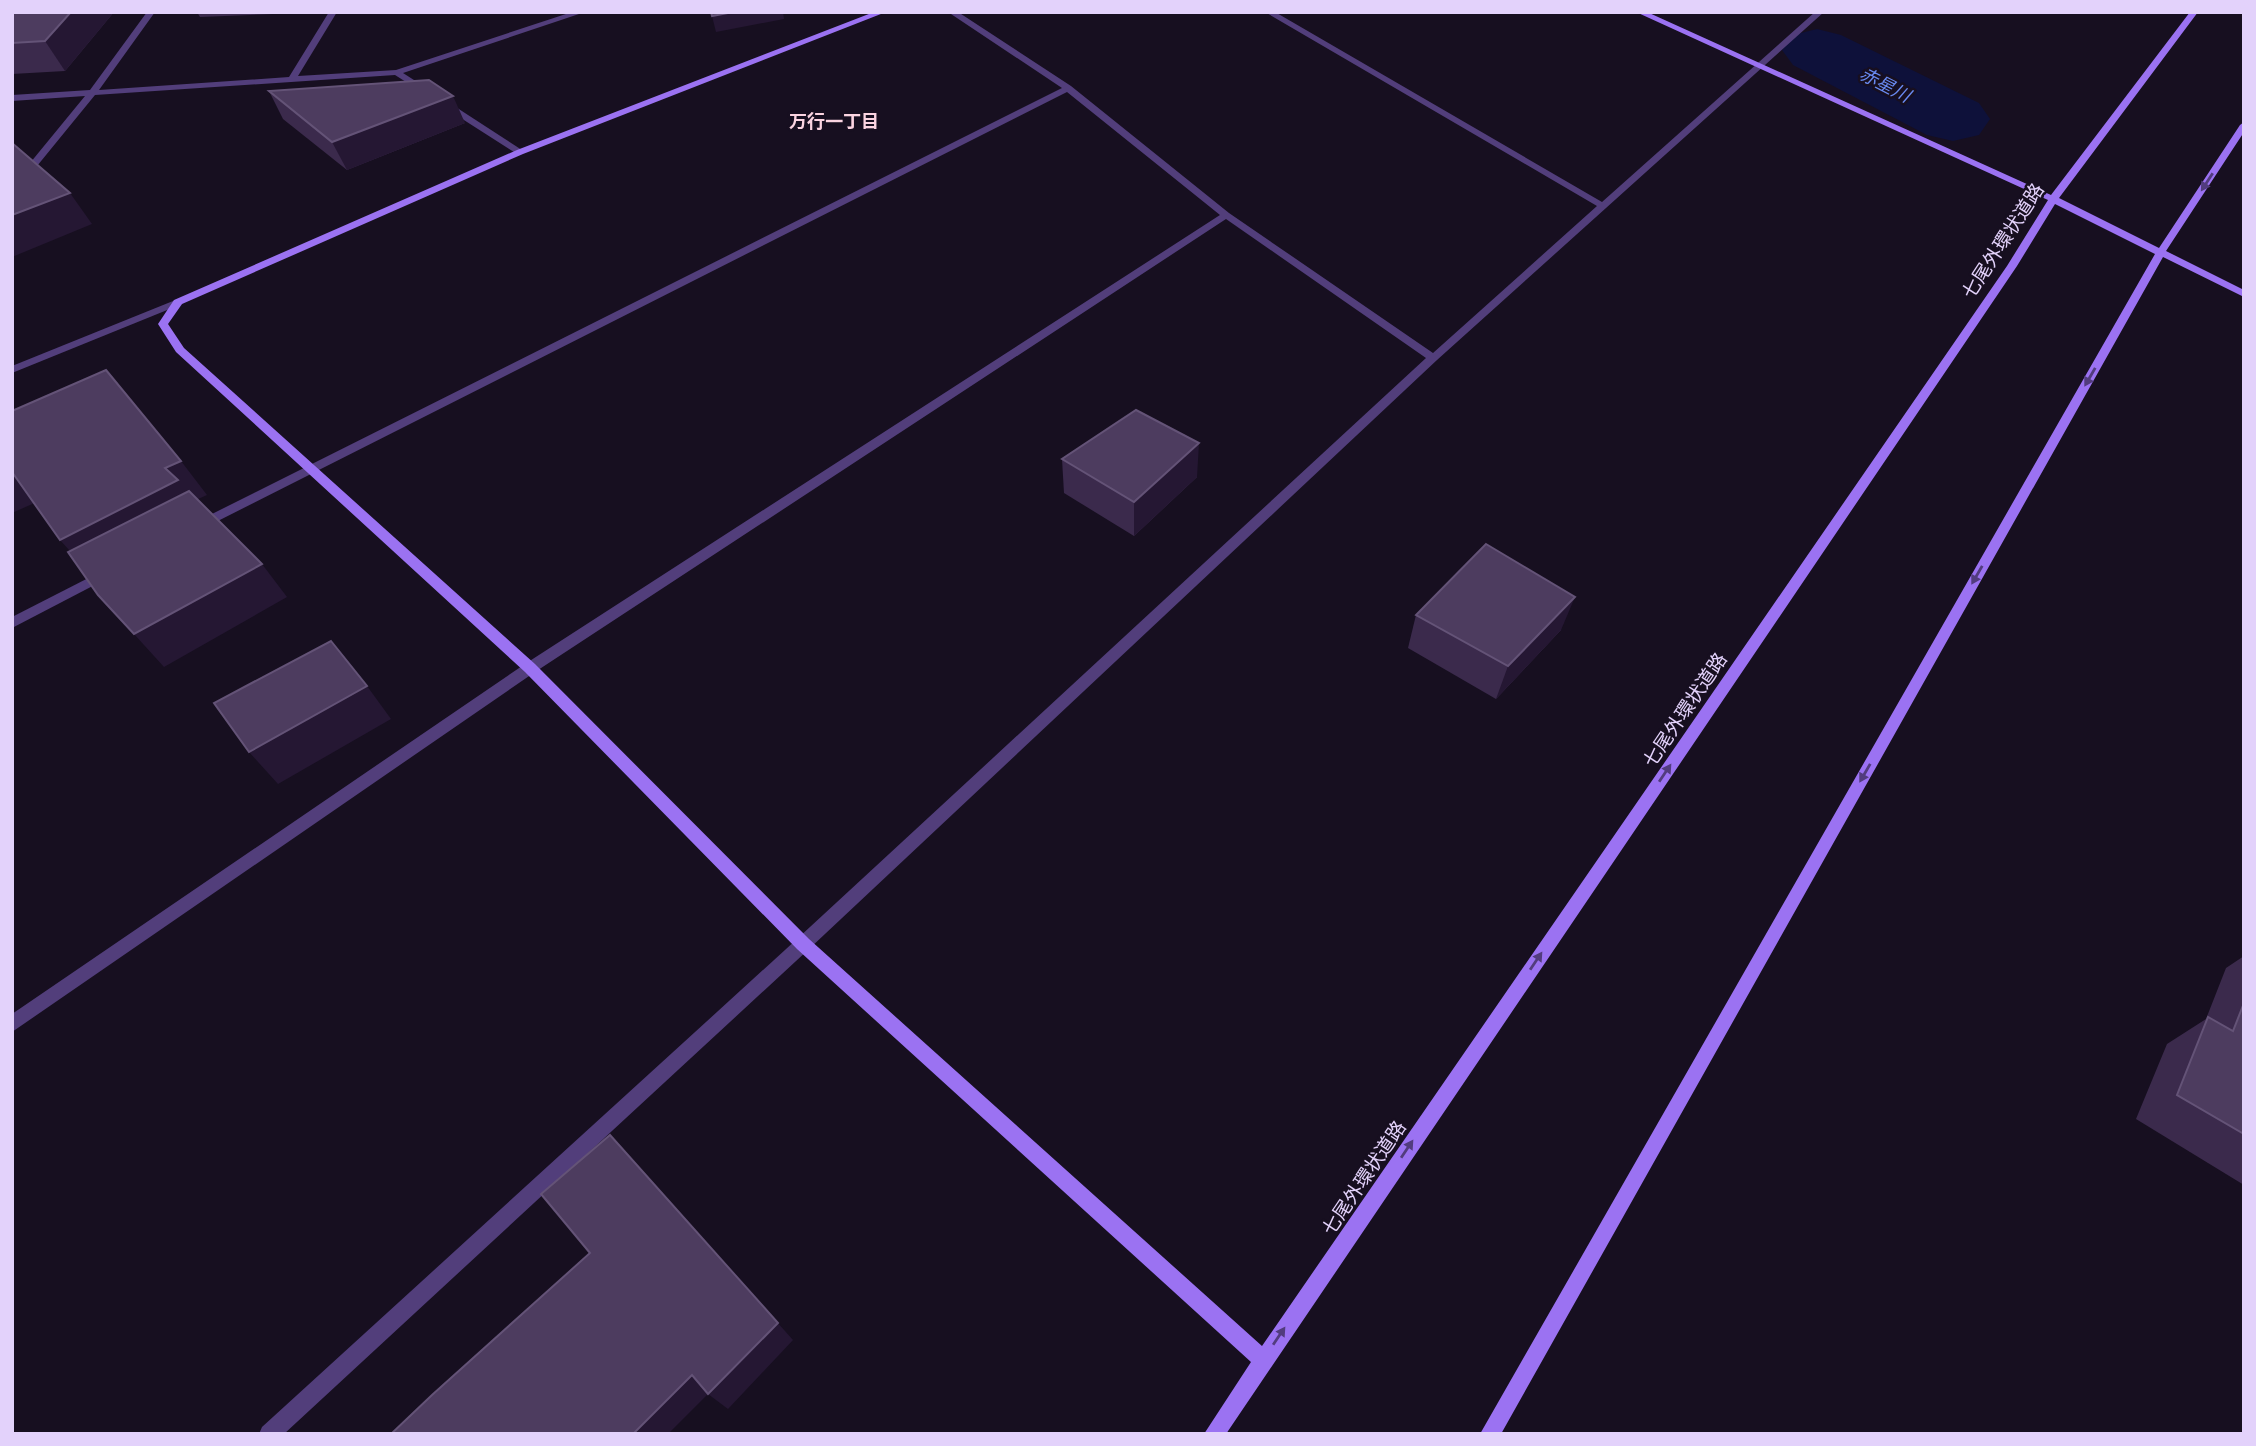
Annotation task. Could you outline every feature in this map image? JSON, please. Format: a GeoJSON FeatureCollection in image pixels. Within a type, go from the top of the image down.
{"type":"FeatureCollection","features":[{"type":"Feature","properties":{"kind":"street"},"geometry":{"type":"LineString","coordinates":[[12,191],[92,93],[151,12]]}},
{"type":"Feature","properties":{"kind":"street"},"geometry":{"type":"LineString","coordinates":[[291,80],[333,12]]}},
{"type":"Feature","properties":{"kind":"street"},"geometry":{"type":"LineString","coordinates":[[12,99],[397,72],[579,12]]}},
{"type":"Feature","properties":{"kind":"street"},"geometry":{"type":"LineString","coordinates":[[12,370],[178,302],[520,152],[881,12]]}},
{"type":"Feature","properties":{"kind":"street"},"geometry":{"type":"LineString","coordinates":[[952,12],[1068,89],[1226,215],[1433,358]]}},
{"type":"Feature","properties":{"kind":"street"},"geometry":{"type":"LineString","coordinates":[[1269,12],[1603,206]]}},
{"type":"Feature","properties":{"kind":"street"},"geometry":{"type":"LineString","coordinates":[[1640,12],[2053,199],[2244,293]]}},
{"type":"Feature","properties":{"kind":"street"},"geometry":{"type":"LineString","coordinates":[[269,1434],[803,944],[1433,358],[1819,12]]}},
{"type":"Feature","properties":{"kind":"street","name":"七尾外環状道路"},"geometry":{"type":"LineString","coordinates":[[1214,1434],[2012,266],[2053,199],[2194,12]]}},
{"type":"Feature","properties":{"kind":"street"},"geometry":{"type":"LineString","coordinates":[[397,72],[520,152]]}},
{"type":"Feature","properties":{"kind":"street"},"geometry":{"type":"LineString","coordinates":[[186,532],[309,467],[1068,89]]}},
{"type":"Feature","properties":{"kind":"street"},"geometry":{"type":"LineString","coordinates":[[1490,1434],[2161,252],[2243,129]]}},
{"type":"Feature","properties":{"kind":"street"},"geometry":{"type":"LineString","coordinates":[[12,1024],[530,668],[1226,215]]}},
{"type":"Feature","properties":{"kind":"street"},"geometry":{"type":"LineString","coordinates":[[178,302],[163,324],[180,351],[530,668],[803,944],[1263,1360]]}},
{"type":"Feature","properties":{"kind":"street"},"geometry":{"type":"LineString","coordinates":[[12,623],[111,571]]}},
{"type":"Feature","properties":{"kind":"building"},"geometry":{"type":"Polygon","coordinates":[[[12,12],[71,12],[45,41],[12,43],[12,12]]]}},
{"type":"Feature","properties":{"kind":"building"},"geometry":{"type":"Polygon","coordinates":[[[711,12],[733,12],[712,16],[711,12]]]}},
{"type":"Feature","properties":{"kind":"building"},"geometry":{"type":"Polygon","coordinates":[[[429,80],[453,96],[332,142],[269,91],[429,80]]]}},
{"type":"Feature","properties":{"kind":"building"},"geometry":{"type":"Polygon","coordinates":[[[12,143],[70,193],[12,215],[12,143]]]}},
{"type":"Feature","properties":{"kind":"building"},"geometry":{"type":"Polygon","coordinates":[[[106,370],[181,461],[165,468],[178,480],[60,540],[12,472],[12,411],[106,370]]]}},
{"type":"Feature","properties":{"kind":"building"},"geometry":{"type":"Polygon","coordinates":[[[1136,410],[1199,443],[1134,502],[1062,459],[1136,410]]]}},
{"type":"Feature","properties":{"kind":"building"},"geometry":{"type":"Polygon","coordinates":[[[189,491],[262,564],[134,634],[98,595],[68,552],[189,491]]]}},
{"type":"Feature","properties":{"kind":"building"},"geometry":{"type":"Polygon","coordinates":[[[1486,544],[1575,597],[1508,666],[1416,615],[1486,544]]]}},
{"type":"Feature","properties":{"kind":"building"},"geometry":{"type":"Polygon","coordinates":[[[331,641],[367,686],[249,752],[214,703],[331,641]]]}},
{"type":"Feature","properties":{"kind":"building"},"geometry":{"type":"Polygon","coordinates":[[[2244,1003],[2244,1134],[2177,1095],[2208,1017],[2233,1031],[2244,1003]]]}},
{"type":"Feature","properties":{"kind":"building"},"geometry":{"type":"Polygon","coordinates":[[[610,1135],[778,1323],[708,1394],[692,1375],[633,1434],[391,1434],[590,1253],[541,1194],[610,1135]]]}},
{"type":"Feature","properties":{"kind":"waterway","name":"赤星川"},"geometry":{"type":"LineString","coordinates":[[1817,50],[1953,119]]}},
{"type":"Feature","properties":{"kind":"district","name":"万行一丁目"},"geometry":{"type":"Point","coordinates":[834,122]}}]}
